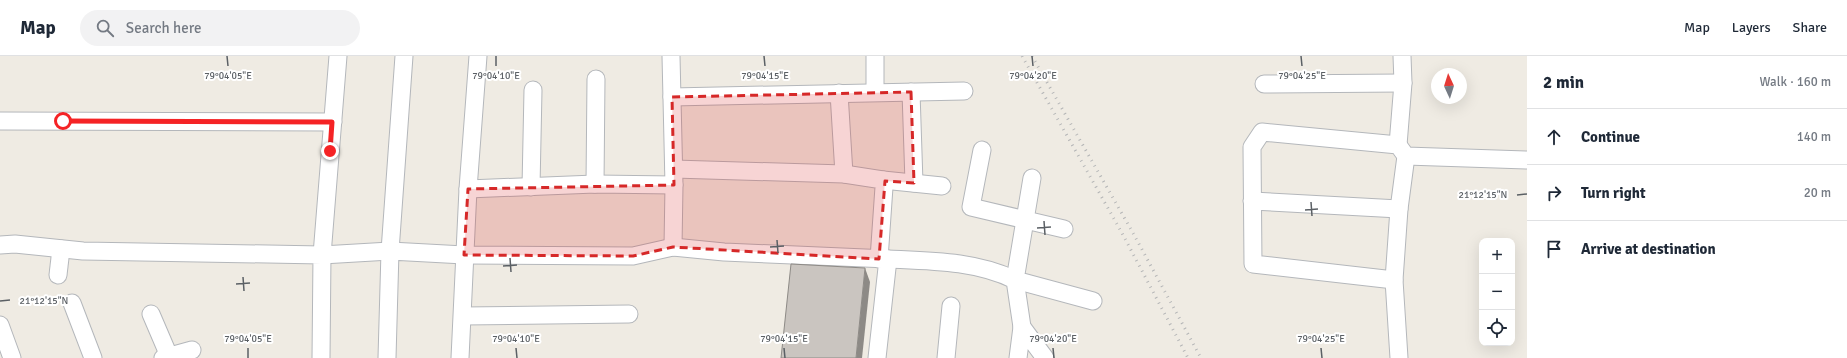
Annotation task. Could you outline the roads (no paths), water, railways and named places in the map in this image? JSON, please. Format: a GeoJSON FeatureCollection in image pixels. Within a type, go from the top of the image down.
{"type":"FeatureCollection","features":[{"type":"Feature","properties":{"kind":"street"},"geometry":{"type":"LineString","coordinates":[[321,358],[322,255],[338,56]]}},
{"type":"Feature","properties":{"kind":"street"},"geometry":{"type":"LineString","coordinates":[[387,358],[390,251],[404,56]]}},
{"type":"Feature","properties":{"kind":"street"},"geometry":{"type":"LineString","coordinates":[[460,358],[463,316],[464,254],[478,56]]}},
{"type":"Feature","properties":{"kind":"street"},"geometry":{"type":"LineString","coordinates":[[671,56],[674,177],[673,246]]}},
{"type":"Feature","properties":{"kind":"street"},"geometry":{"type":"LineString","coordinates":[[875,56],[875,92]]}},
{"type":"Feature","properties":{"kind":"street"},"geometry":{"type":"LineString","coordinates":[[1399,358],[1394,280],[1402,151],[1402,56]]}},
{"type":"Feature","properties":{"kind":"street"},"geometry":{"type":"LineString","coordinates":[[594,184],[596,79]]}},
{"type":"Feature","properties":{"kind":"street"},"geometry":{"type":"LineString","coordinates":[[1264,84],[1403,83]]}},
{"type":"Feature","properties":{"kind":"street"},"geometry":{"type":"LineString","coordinates":[[531,187],[533,90]]}},
{"type":"Feature","properties":{"kind":"street"},"geometry":{"type":"LineString","coordinates":[[672,97],[964,91]]}},
{"type":"Feature","properties":{"kind":"street"},"geometry":{"type":"LineString","coordinates":[[911,92],[914,184]]}},
{"type":"Feature","properties":{"kind":"street"},"geometry":{"type":"LineString","coordinates":[[839,93],[844,174]]}},
{"type":"Feature","properties":{"kind":"street"},"geometry":{"type":"LineString","coordinates":[[0,121],[332,122]]}},
{"type":"Feature","properties":{"kind":"street"},"geometry":{"type":"LineString","coordinates":[[1394,280],[1253,264],[1252,147],[1262,132],[1402,151],[1527,160]]}},
{"type":"Feature","properties":{"kind":"street"},"geometry":{"type":"LineString","coordinates":[[982,150],[971,207],[1064,229]]}},
{"type":"Feature","properties":{"kind":"street"},"geometry":{"type":"LineString","coordinates":[[468,189],[594,184],[674,177],[844,174],[914,184],[942,186]]}},
{"type":"Feature","properties":{"kind":"street"},"geometry":{"type":"LineString","coordinates":[[1018,358],[1022,327],[1015,280],[1032,178]]}},
{"type":"Feature","properties":{"kind":"street"},"geometry":{"type":"LineString","coordinates":[[877,358],[884,259],[883,180]]}},
{"type":"Feature","properties":{"kind":"street"},"geometry":{"type":"LineString","coordinates":[[1252,202],[1399,209]]}},
{"type":"Feature","properties":{"kind":"street"},"geometry":{"type":"LineString","coordinates":[[0,245],[15,244],[61,248],[83,252],[322,255],[390,251],[464,254],[633,256],[673,246],[724,252],[954,262],[1002,274],[1015,280],[1093,301]]}},
{"type":"Feature","properties":{"kind":"street"},"geometry":{"type":"LineString","coordinates":[[58,275],[61,248]]}},
{"type":"Feature","properties":{"kind":"street"},"geometry":{"type":"LineString","coordinates":[[72,303],[93,358]]}},
{"type":"Feature","properties":{"kind":"street"},"geometry":{"type":"LineString","coordinates":[[946,358],[951,306]]}},
{"type":"Feature","properties":{"kind":"street"},"geometry":{"type":"LineString","coordinates":[[151,314],[166,357],[192,350]]}},
{"type":"Feature","properties":{"kind":"street"},"geometry":{"type":"LineString","coordinates":[[463,316],[629,314]]}},
{"type":"Feature","properties":{"kind":"street"},"geometry":{"type":"LineString","coordinates":[[0,325],[12,358]]}},
{"type":"Feature","properties":{"kind":"street"},"geometry":{"type":"LineString","coordinates":[[1022,327],[1045,358]]}},
{"type":"Feature","properties":{"kind":"railway"},"geometry":{"type":"LineString","coordinates":[[1022,56],[1122,233],[1188,358]]}},
{"type":"Feature","properties":{"kind":"railway"},"geometry":{"type":"LineString","coordinates":[[1032,56],[1133,233],[1201,358]]}}]}
